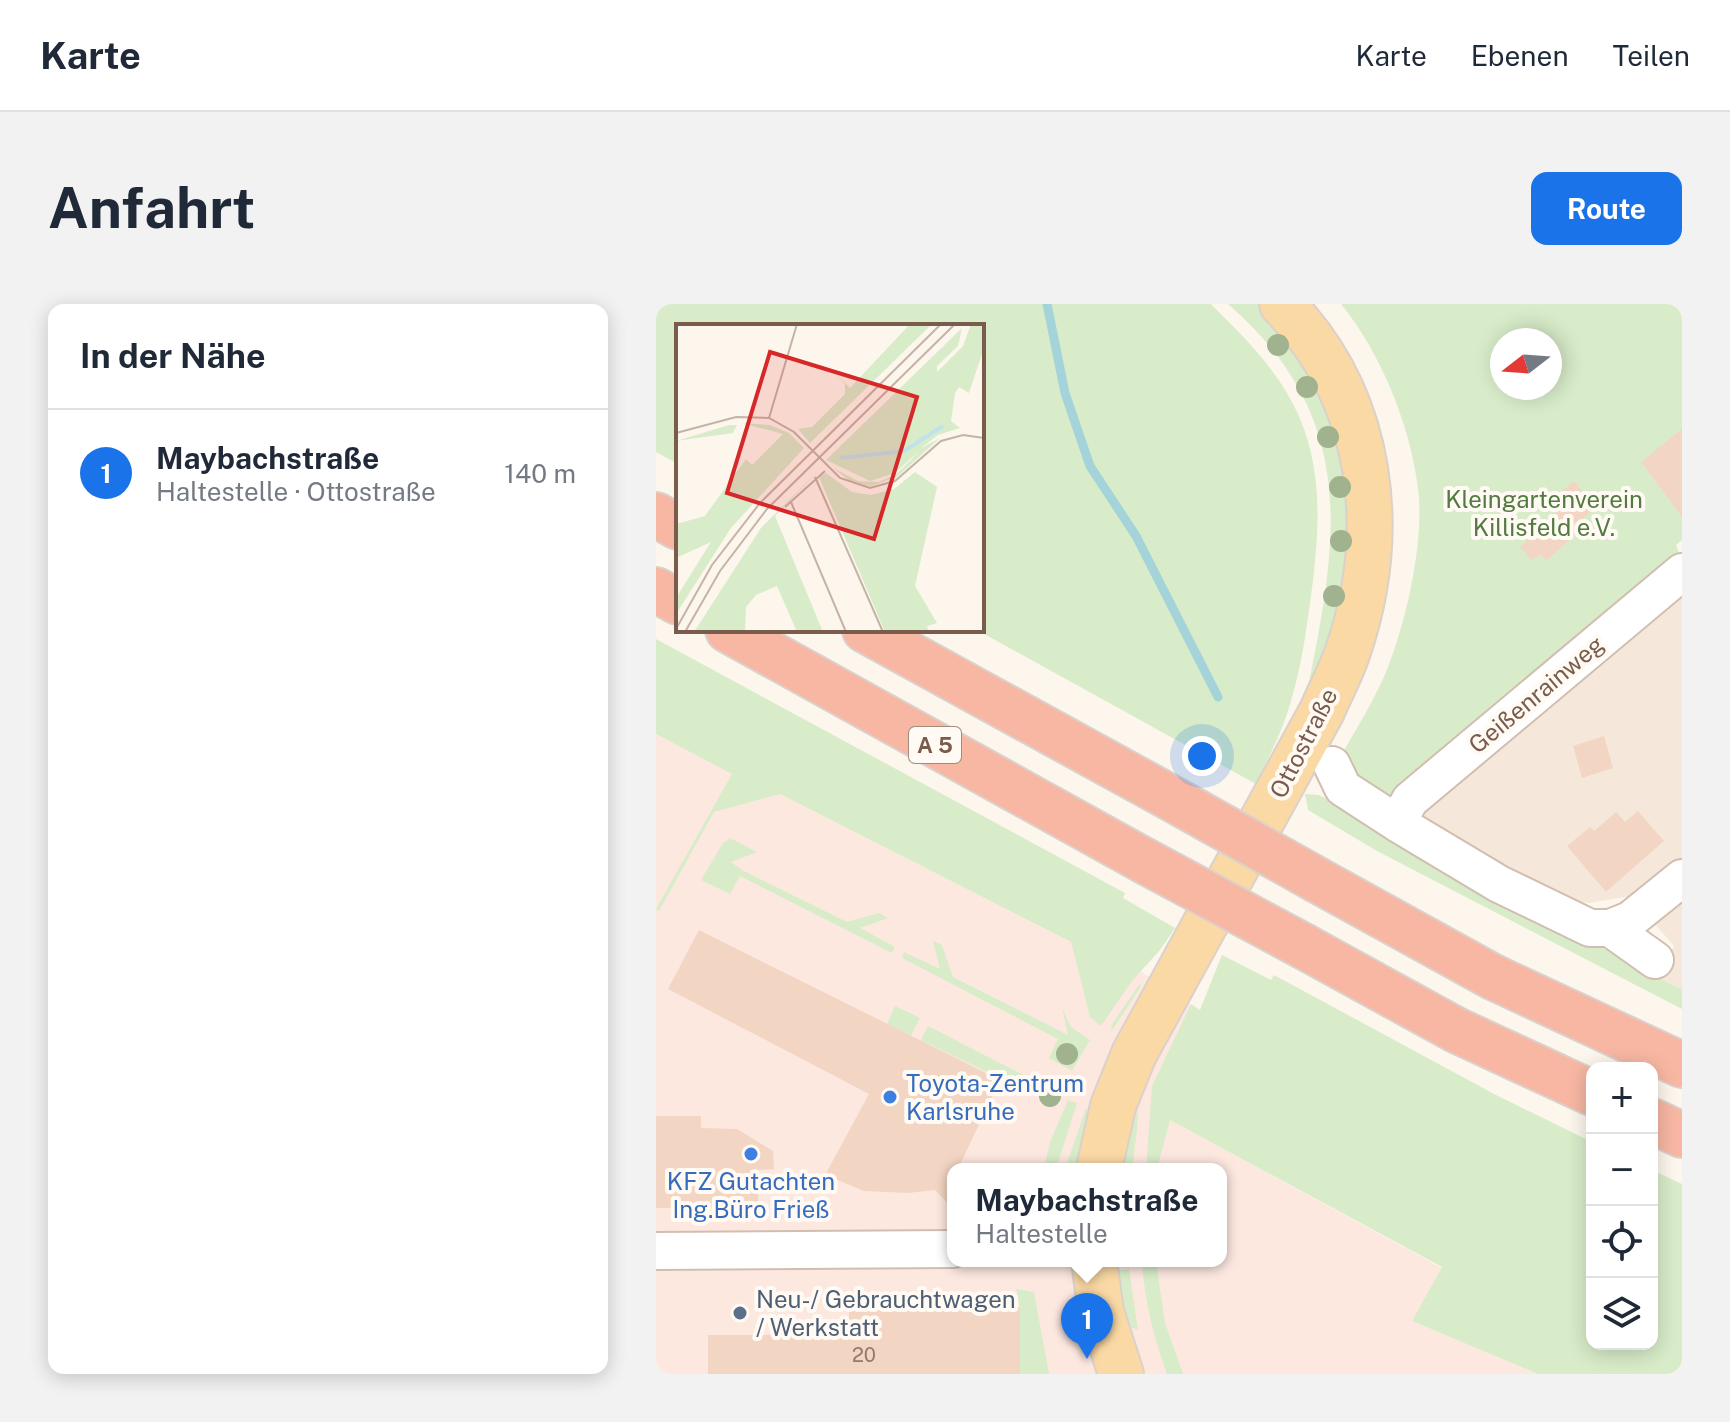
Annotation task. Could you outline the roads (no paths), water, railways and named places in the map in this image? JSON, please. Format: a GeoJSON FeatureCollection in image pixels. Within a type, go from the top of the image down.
{"type":"FeatureCollection","features":[{"type":"Feature","properties":{"kind":"highway"},"geometry":{"type":"LineString","coordinates":[[656,515],[676,526]]}},
{"type":"Feature","properties":{"kind":"highway"},"geometry":{"type":"LineString","coordinates":[[656,590],[676,601]]}},
{"type":"Feature","properties":{"kind":"highway","name":"A 5"},"geometry":{"type":"LineString","coordinates":[[732,632],[1456,1030],[1586,1090]]}},
{"type":"Feature","properties":{"kind":"highway"},"geometry":{"type":"LineString","coordinates":[[869,632],[1493,977],[1682,1065]]}},
{"type":"Feature","properties":{"kind":"highway"},"geometry":{"type":"LineString","coordinates":[[1658,1124],[1682,1135]]}},
{"type":"Feature","properties":{"kind":"main road","name":"Ottostraße"},"geometry":{"type":"LineString","coordinates":[[1100,1163],[1113,1106],[1134,1054],[1322,711],[1346,656],[1360,610],[1371,525],[1370,498],[1359,437],[1335,375],[1304,328],[1282,304]]}},
{"type":"Feature","properties":{"kind":"main road"},"geometry":{"type":"LineString","coordinates":[[1095,1267],[1101,1312],[1121,1374]]}},
{"type":"Feature","properties":{"kind":"street","name":"Geißenrainweg"},"geometry":{"type":"LineString","coordinates":[[1397,823],[1410,800],[1682,572]]}},
{"type":"Feature","properties":{"kind":"street"},"geometry":{"type":"LineString","coordinates":[[1332,765],[1343,788],[1397,823],[1499,884],[1590,928],[1610,928],[1630,920],[1682,878]]}},
{"type":"Feature","properties":{"kind":"street"},"geometry":{"type":"LineString","coordinates":[[1610,928],[1655,960]]}},
{"type":"Feature","properties":{"kind":"street"},"geometry":{"type":"LineString","coordinates":[[656,1251],[947,1249]]}},
{"type":"Feature","properties":{"kind":"waterway"},"geometry":{"type":"LineString","coordinates":[[1047,304],[1065,393],[1090,466],[1136,536],[1218,697]]}},
{"type":"Feature","properties":{"kind":"place","name":"Toyota-Zentrum Karlsruhe"},"geometry":{"type":"Point","coordinates":[890,1097]}},
{"type":"Feature","properties":{"kind":"place","name":"KFZ Gutachten Ing.Büro Frieß"},"geometry":{"type":"Point","coordinates":[751,1154]}},
{"type":"Feature","properties":{"kind":"place","name":"Neu-/ Gebrauchtwagen / Werkstatt"},"geometry":{"type":"Point","coordinates":[740,1313]}},
{"type":"Feature","properties":{"kind":"place","name":"Maybachstraße"},"geometry":{"type":"Point","coordinates":[1087,1359]}},
{"type":"Feature","properties":{"kind":"park label","name":"Kleingartenverein Killisfeld e.V."},"geometry":{"type":"Point","coordinates":[1544,513]}}]}
